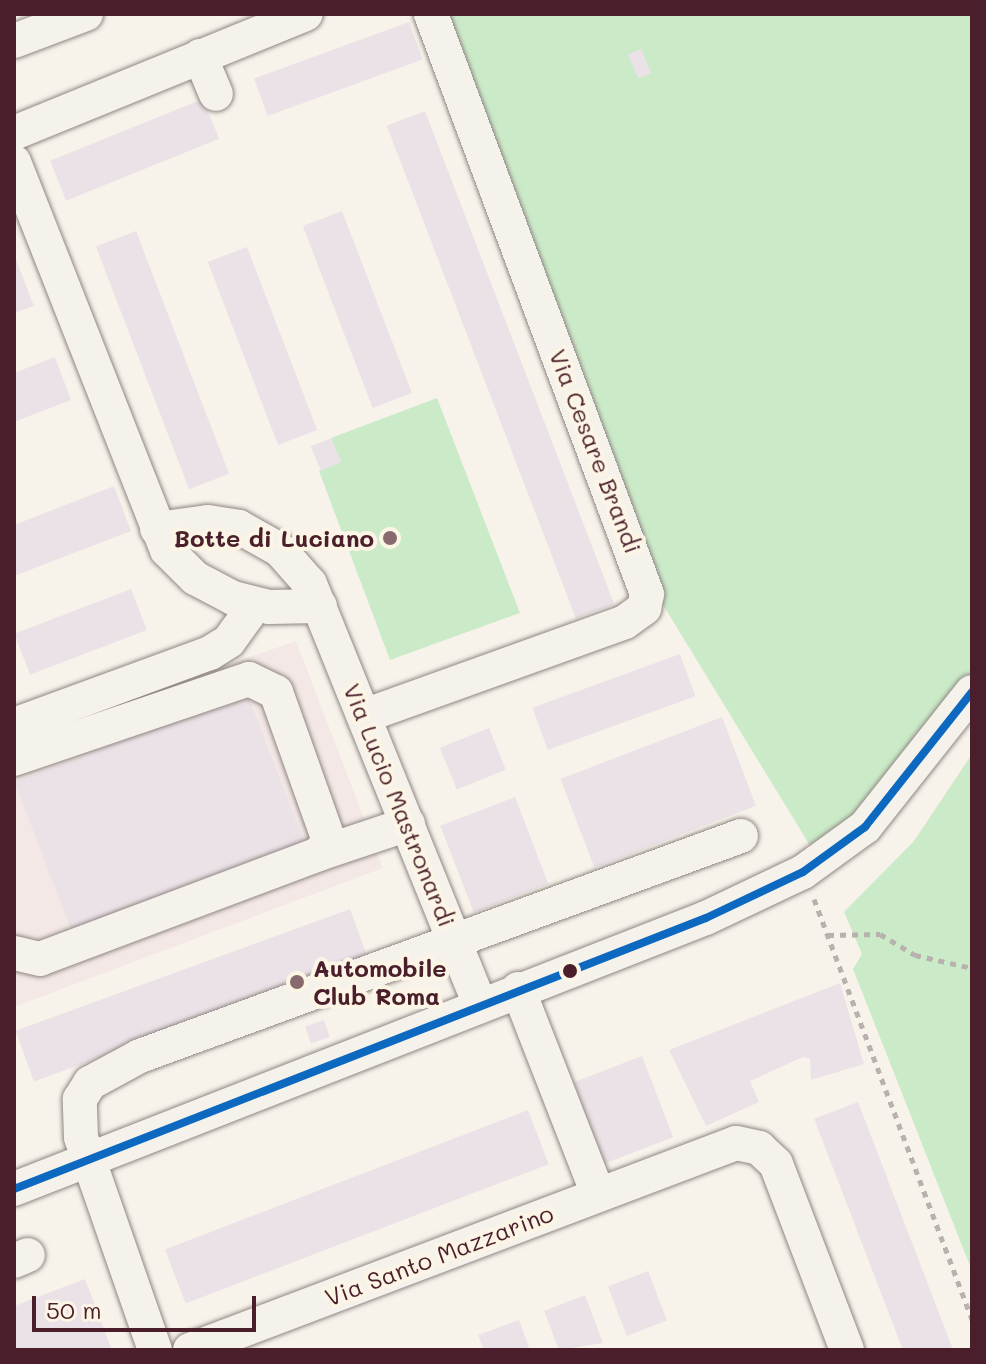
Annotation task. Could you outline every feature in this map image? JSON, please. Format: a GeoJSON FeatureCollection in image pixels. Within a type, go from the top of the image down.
{"type":"FeatureCollection","features":[{"type":"Feature","properties":{"kind":"street"},"geometry":{"type":"LineString","coordinates":[[14,41],[86,14]]}},
{"type":"Feature","properties":{"kind":"street"},"geometry":{"type":"LineString","coordinates":[[14,133],[306,14]]}},
{"type":"Feature","properties":{"kind":"street","name":"Via Cesare Brandi"},"geometry":{"type":"LineString","coordinates":[[364,716],[625,622],[644,608],[647,594],[431,14]]}},
{"type":"Feature","properties":{"kind":"street"},"geometry":{"type":"LineString","coordinates":[[200,56],[216,94]]}},
{"type":"Feature","properties":{"kind":"street"},"geometry":{"type":"LineString","coordinates":[[14,162],[157,529],[195,578],[255,605],[320,606]]}},
{"type":"Feature","properties":{"kind":"street","name":"Via Lucio Mastronardi"},"geometry":{"type":"LineString","coordinates":[[157,529],[208,522],[254,534],[291,560],[320,606],[480,1004]]}},
{"type":"Feature","properties":{"kind":"street"},"geometry":{"type":"LineString","coordinates":[[14,725],[210,653],[229,641],[255,605]]}},
{"type":"Feature","properties":{"kind":"street"},"geometry":{"type":"LineString","coordinates":[[14,759],[238,679],[258,681],[276,692],[328,831],[319,854]]}},
{"type":"Feature","properties":{"kind":"street"},"geometry":{"type":"LineString","coordinates":[[14,1189],[803,872],[865,827],[972,692]]}},
{"type":"Feature","properties":{"kind":"street"},"geometry":{"type":"LineString","coordinates":[[14,953],[40,959],[319,854],[408,824]]}},
{"type":"Feature","properties":{"kind":"street"},"geometry":{"type":"LineString","coordinates":[[155,1350],[88,1160],[80,1099],[109,1070],[455,939],[741,836]]}},
{"type":"Feature","properties":{"kind":"street"},"geometry":{"type":"LineString","coordinates":[[518,989],[598,1194]]}},
{"type":"Feature","properties":{"kind":"street","name":"Via Santo Mazzarino"},"geometry":{"type":"LineString","coordinates":[[190,1350],[727,1145],[766,1152],[847,1350]]}},
{"type":"Feature","properties":{"kind":"path"},"geometry":{"type":"LineString","coordinates":[[803,872],[972,1319]]}},
{"type":"Feature","properties":{"kind":"path"},"geometry":{"type":"LineString","coordinates":[[828,935],[880,934],[915,955],[972,968]]}},
{"type":"Feature","properties":{"kind":"shaded area"},"geometry":{"type":"Polygon","coordinates":[[[296,641],[383,868],[14,1007],[14,738],[296,641]]]}},
{"type":"Feature","properties":{"kind":"green space"},"geometry":{"type":"Polygon","coordinates":[[[439,14],[972,14],[972,694],[820,862],[657,595],[439,14]]]}},
{"type":"Feature","properties":{"kind":"green space"},"geometry":{"type":"Polygon","coordinates":[[[437,398],[520,613],[390,660],[319,471],[340,462],[331,438],[437,398]]]}},
{"type":"Feature","properties":{"kind":"green space"},"geometry":{"type":"Polygon","coordinates":[[[972,754],[972,1271],[853,969],[862,954],[844,912],[914,841],[972,754]]]}},
{"type":"Feature","properties":{"kind":"building"},"geometry":{"type":"Polygon","coordinates":[[[409,22],[423,60],[268,116],[254,78],[409,22]]]}},
{"type":"Feature","properties":{"kind":"building"},"geometry":{"type":"Polygon","coordinates":[[[641,49],[651,73],[638,78],[628,54],[641,49]]]}},
{"type":"Feature","properties":{"kind":"building"},"geometry":{"type":"Polygon","coordinates":[[[203,99],[219,139],[66,201],[50,161],[203,99]]]}},
{"type":"Feature","properties":{"kind":"building"},"geometry":{"type":"Polygon","coordinates":[[[425,111],[614,604],[576,619],[387,126],[425,111]]]}},
{"type":"Feature","properties":{"kind":"building"},"geometry":{"type":"Polygon","coordinates":[[[342,211],[412,393],[373,408],[303,226],[342,211]]]}},
{"type":"Feature","properties":{"kind":"building"},"geometry":{"type":"Polygon","coordinates":[[[136,231],[229,474],[189,489],[96,246],[136,231]]]}},
{"type":"Feature","properties":{"kind":"building"},"geometry":{"type":"Polygon","coordinates":[[[247,247],[317,430],[278,445],[208,262],[247,247]]]}},
{"type":"Feature","properties":{"kind":"building"},"geometry":{"type":"Polygon","coordinates":[[[14,254],[34,306],[14,313],[14,254]]]}},
{"type":"Feature","properties":{"kind":"building"},"geometry":{"type":"Polygon","coordinates":[[[55,357],[71,400],[14,422],[14,373],[55,357]]]}},
{"type":"Feature","properties":{"kind":"building"},"geometry":{"type":"Polygon","coordinates":[[[331,438],[341,462],[321,471],[311,447],[331,438]]]}},
{"type":"Feature","properties":{"kind":"building"},"geometry":{"type":"Polygon","coordinates":[[[114,486],[131,531],[14,576],[14,525],[114,486]]]}},
{"type":"Feature","properties":{"kind":"building"},"geometry":{"type":"Polygon","coordinates":[[[131,589],[147,630],[30,675],[14,634],[131,589]]]}},
{"type":"Feature","properties":{"kind":"building"},"geometry":{"type":"Polygon","coordinates":[[[680,654],[695,696],[548,750],[532,708],[680,654]]]}},
{"type":"Feature","properties":{"kind":"building"},"geometry":{"type":"Polygon","coordinates":[[[247,693],[306,847],[74,936],[15,782],[247,693]]]}},
{"type":"Feature","properties":{"kind":"building"},"geometry":{"type":"Polygon","coordinates":[[[722,717],[756,806],[595,868],[560,779],[722,717]]]}},
{"type":"Feature","properties":{"kind":"building"},"geometry":{"type":"Polygon","coordinates":[[[489,728],[506,770],[457,790],[440,748],[489,728]]]}},
{"type":"Feature","properties":{"kind":"building"},"geometry":{"type":"Polygon","coordinates":[[[515,797],[548,884],[474,912],[440,826],[515,797]]]}},
{"type":"Feature","properties":{"kind":"building"},"geometry":{"type":"Polygon","coordinates":[[[350,909],[368,960],[34,1082],[15,1031],[350,909]]]}},
{"type":"Feature","properties":{"kind":"building"},"geometry":{"type":"Polygon","coordinates":[[[840,983],[864,1064],[811,1080],[810,1059],[803,1057],[750,1081],[759,1102],[706,1126],[669,1050],[840,983]]]}},
{"type":"Feature","properties":{"kind":"building"},"geometry":{"type":"Polygon","coordinates":[[[324,1020],[330,1037],[311,1044],[305,1027],[324,1020]]]}},
{"type":"Feature","properties":{"kind":"building"},"geometry":{"type":"Polygon","coordinates":[[[642,1056],[673,1137],[605,1163],[574,1082],[642,1056]]]}},
{"type":"Feature","properties":{"kind":"building"},"geometry":{"type":"Polygon","coordinates":[[[858,1102],[953,1350],[903,1350],[814,1119],[858,1102]]]}},
{"type":"Feature","properties":{"kind":"building"},"geometry":{"type":"Polygon","coordinates":[[[528,1110],[549,1164],[186,1304],[165,1249],[528,1110]]]}},
{"type":"Feature","properties":{"kind":"building"},"geometry":{"type":"Polygon","coordinates":[[[648,1271],[667,1320],[627,1336],[608,1286],[648,1271]]]}},
{"type":"Feature","properties":{"kind":"building"},"geometry":{"type":"Polygon","coordinates":[[[85,1279],[112,1350],[14,1350],[14,1306],[85,1279]]]}},
{"type":"Feature","properties":{"kind":"building"},"geometry":{"type":"Polygon","coordinates":[[[585,1295],[603,1343],[559,1350],[544,1311],[585,1295]]]}},
{"type":"Feature","properties":{"kind":"building"},"geometry":{"type":"Polygon","coordinates":[[[519,1320],[530,1350],[484,1350],[478,1335],[519,1320]]]}},
{"type":"Feature","properties":{"kind":"transit line"},"geometry":{"type":"LineString","coordinates":[[14,1189],[706,918],[803,872],[865,827],[972,692]]}},
{"type":"Feature","properties":{"kind":"place","name":"Botte di Luciano"},"geometry":{"type":"Point","coordinates":[390,538]}},
{"type":"Feature","properties":{"kind":"place","name":"Automobile Club Roma"},"geometry":{"type":"Point","coordinates":[297,982]}}]}
